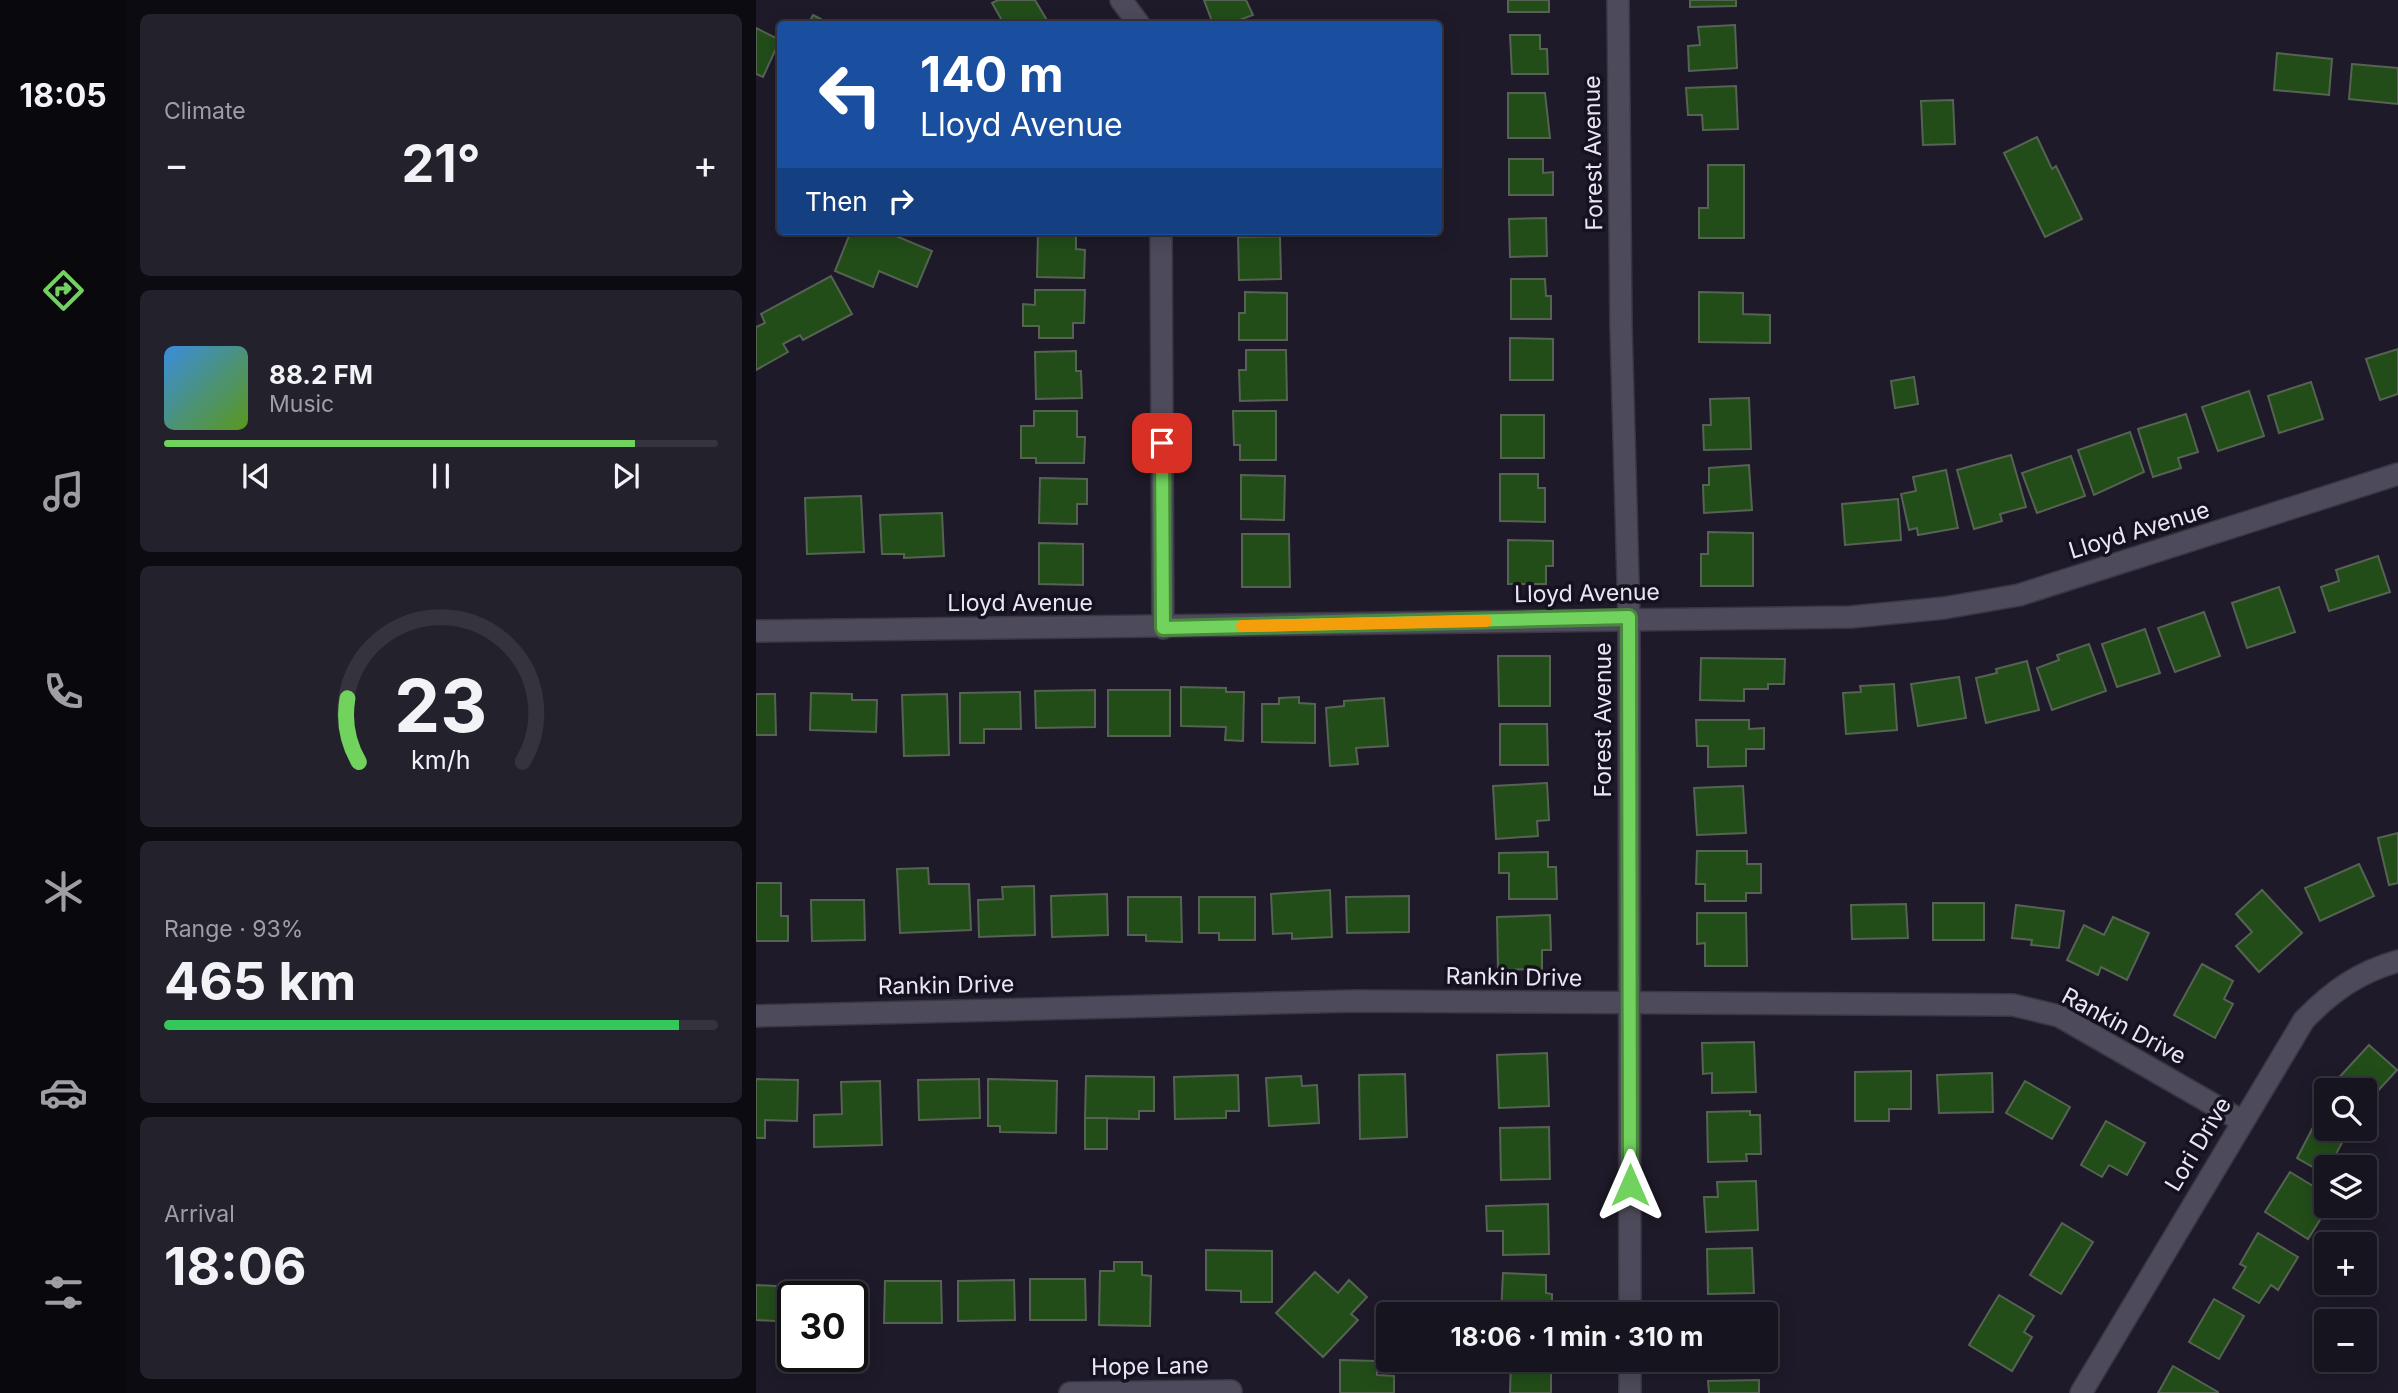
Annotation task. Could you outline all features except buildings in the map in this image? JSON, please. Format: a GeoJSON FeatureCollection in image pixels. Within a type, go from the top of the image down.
{"type":"FeatureCollection","features":[{"type":"Feature","properties":{"kind":"street"},"geometry":{"type":"LineString","coordinates":[[1121,0],[1137,21]]}},
{"type":"Feature","properties":{"kind":"street","name":"Forest Avenue"},"geometry":{"type":"LineString","coordinates":[[1618,0],[1621,327],[1629,617],[1630,1302]]}},
{"type":"Feature","properties":{"kind":"street"},"geometry":{"type":"LineString","coordinates":[[1161,235],[1163,628]]}},
{"type":"Feature","properties":{"kind":"street","name":"Lloyd Avenue"},"geometry":{"type":"LineString","coordinates":[[756,631],[1163,628],[1629,617],[1851,617],[1944,608],[2019,594],[2398,474]]}},
{"type":"Feature","properties":{"kind":"street","name":"Lori Drive"},"geometry":{"type":"LineString","coordinates":[[2081,1393],[2304,1020],[2324,999],[2372,968],[2398,961]]}},
{"type":"Feature","properties":{"kind":"street","name":"Rankin Drive"},"geometry":{"type":"LineString","coordinates":[[756,1016],[1354,1001],[1631,1005],[2013,1005],[2059,1016],[2242,1121]]}},
{"type":"Feature","properties":{"kind":"street"},"geometry":{"type":"LineString","coordinates":[[1630,1372],[1630,1393]]}},
{"type":"Feature","properties":{"kind":"street","name":"Hope Lane"},"geometry":{"type":"LineString","coordinates":[[1070,1393],[1231,1391]]}},
{"type":"Feature","properties":{"kind":"slow traffic"},"geometry":{"type":"LineString","coordinates":[[1242,626],[1486,621]]}},
{"type":"Feature","properties":{"kind":"route"},"geometry":{"type":"LineString","coordinates":[[1162,443],[1163,628],[1629,617],[1630,1185]]}}]}
